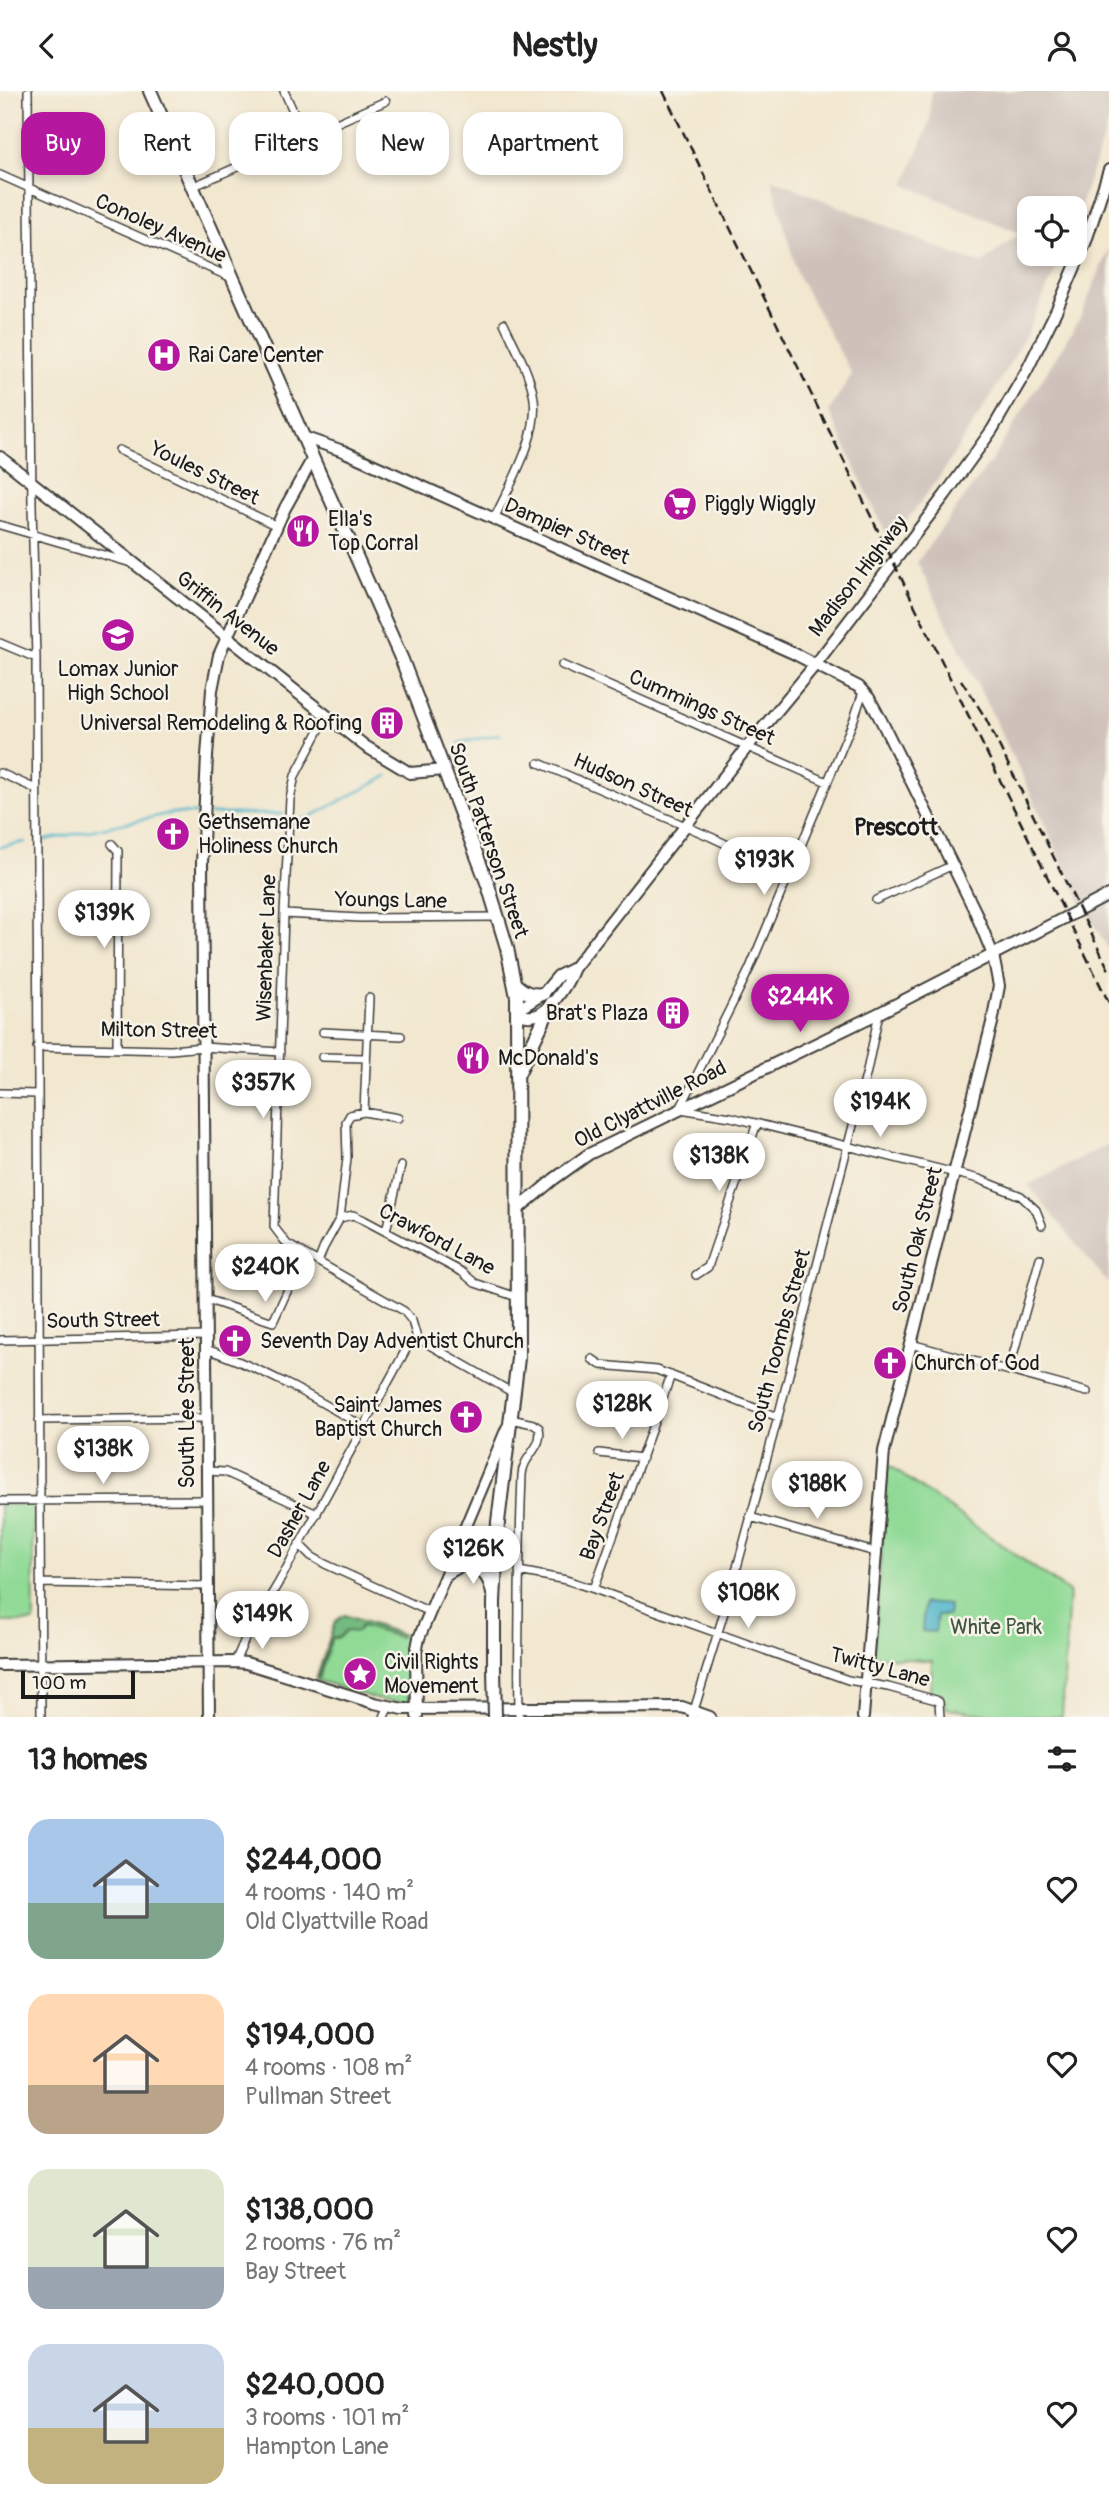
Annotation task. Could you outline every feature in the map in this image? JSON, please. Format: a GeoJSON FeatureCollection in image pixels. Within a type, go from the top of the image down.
{"type":"FeatureCollection","features":[{"type":"Feature","properties":{"kind":"main road","name":"South Patterson Street"},"geometry":{"type":"LineString","coordinates":[[150,91],[402,660],[499,917],[514,983],[518,1358],[498,1522],[494,1602],[495,1717]]}},
{"type":"Feature","properties":{"kind":"main road","name":"Madison Highway"},"geometry":{"type":"LineString","coordinates":[[548,999],[568,982],[574,968],[814,665],[945,495],[1004,409],[1057,309],[1086,241],[1109,170]]}},
{"type":"Feature","properties":{"kind":"main road","name":"Dampier Street"},"geometry":{"type":"LineString","coordinates":[[303,437],[343,451],[688,605],[814,665]]}},
{"type":"Feature","properties":{"kind":"main road","name":"Griffin Avenue"},"geometry":{"type":"LineString","coordinates":[[0,457],[365,746],[410,773],[444,770]]}},
{"type":"Feature","properties":{"kind":"main road","name":"South Lee Street"},"geometry":{"type":"LineString","coordinates":[[209,1717],[202,863],[212,690],[219,655],[227,636],[277,526],[312,460]]}},
{"type":"Feature","properties":{"kind":"main road","name":"South Oak Street"},"geometry":{"type":"LineString","coordinates":[[814,665],[854,684],[863,692],[882,722],[975,911],[993,955],[999,986],[884,1451],[863,1717]]}},
{"type":"Feature","properties":{"kind":"main road","name":"Old Clyattville Road"},"geometry":{"type":"LineString","coordinates":[[517,1210],[589,1154],[879,1013],[1109,895]]}},
{"type":"Feature","properties":{"kind":"main road"},"geometry":{"type":"LineString","coordinates":[[514,983],[534,995],[548,999]]}},
{"type":"Feature","properties":{"kind":"main road"},"geometry":{"type":"LineString","coordinates":[[516,1011],[527,1017],[537,1015],[548,999]]}},
{"type":"Feature","properties":{"kind":"main road"},"geometry":{"type":"LineString","coordinates":[[516,1079],[548,999]]}},
{"type":"Feature","properties":{"kind":"main road"},"geometry":{"type":"LineString","coordinates":[[417,1713],[416,1654],[419,1638],[511,1419]]}},
{"type":"Feature","properties":{"kind":"main road"},"geometry":{"type":"LineString","coordinates":[[447,1574],[461,1566],[479,1569],[490,1583],[494,1602]]}},
{"type":"Feature","properties":{"kind":"main road"},"geometry":{"type":"LineString","coordinates":[[0,1665],[235,1662],[246,1663],[387,1712],[519,1713],[682,1707],[693,1714],[710,1717]]}},
{"type":"Feature","properties":{"kind":"street"},"geometry":{"type":"LineString","coordinates":[[28,91],[36,658],[41,1717]]}},
{"type":"Feature","properties":{"kind":"street"},"geometry":{"type":"LineString","coordinates":[[284,91],[293,112]]}},
{"type":"Feature","properties":{"kind":"street"},"geometry":{"type":"LineString","coordinates":[[342,120],[386,101]]}},
{"type":"Feature","properties":{"kind":"street"},"geometry":{"type":"LineString","coordinates":[[192,187],[229,170]]}},
{"type":"Feature","properties":{"kind":"street","name":"Conoley Avenue"},"geometry":{"type":"LineString","coordinates":[[0,175],[233,278]]}},
{"type":"Feature","properties":{"kind":"street"},"geometry":{"type":"LineString","coordinates":[[494,519],[530,438],[535,411],[530,381],[504,323]]}},
{"type":"Feature","properties":{"kind":"street","name":"Youles Street"},"geometry":{"type":"LineString","coordinates":[[119,450],[277,526]]}},
{"type":"Feature","properties":{"kind":"street"},"geometry":{"type":"LineString","coordinates":[[0,525],[136,564]]}},
{"type":"Feature","properties":{"kind":"street"},"geometry":{"type":"LineString","coordinates":[[0,643],[36,658]]}},
{"type":"Feature","properties":{"kind":"street","name":"Cummings Street"},"geometry":{"type":"LineString","coordinates":[[562,665],[827,782]]}},
{"type":"Feature","properties":{"kind":"street"},"geometry":{"type":"LineString","coordinates":[[863,692],[732,1007],[680,1109],[757,1123],[997,1185],[1021,1196],[1036,1210],[1042,1225]]}},
{"type":"Feature","properties":{"kind":"street","name":"Wisenbaker Lane"},"geometry":{"type":"LineString","coordinates":[[327,715],[293,782],[289,809],[273,1222],[281,1239],[404,1311],[412,1321],[416,1338]]}},
{"type":"Feature","properties":{"kind":"street","name":"Hudson Street"},"geometry":{"type":"LineString","coordinates":[[539,763],[711,837],[789,874]]}},
{"type":"Feature","properties":{"kind":"street"},"geometry":{"type":"LineString","coordinates":[[0,773],[36,789]]}},
{"type":"Feature","properties":{"kind":"street"},"geometry":{"type":"LineString","coordinates":[[111,844],[118,851],[117,1048]]}},
{"type":"Feature","properties":{"kind":"street"},"geometry":{"type":"LineString","coordinates":[[876,900],[953,865]]}},
{"type":"Feature","properties":{"kind":"street","name":"Youngs Lane"},"geometry":{"type":"LineString","coordinates":[[284,913],[367,918],[499,917]]}},
{"type":"Feature","properties":{"kind":"street"},"geometry":{"type":"LineString","coordinates":[[364,1112],[369,998]]}},
{"type":"Feature","properties":{"kind":"street","name":"South Toombs Street"},"geometry":{"type":"LineString","coordinates":[[693,1714],[778,1417],[879,1013]]}},
{"type":"Feature","properties":{"kind":"street"},"geometry":{"type":"LineString","coordinates":[[323,1032],[401,1036]]}},
{"type":"Feature","properties":{"kind":"street","name":"Milton Street"},"geometry":{"type":"LineString","coordinates":[[37,1048],[203,1048],[280,1052]]}},
{"type":"Feature","properties":{"kind":"street"},"geometry":{"type":"LineString","coordinates":[[322,1057],[366,1058]]}},
{"type":"Feature","properties":{"kind":"street"},"geometry":{"type":"LineString","coordinates":[[0,1093],[37,1094]]}},
{"type":"Feature","properties":{"kind":"street"},"geometry":{"type":"LineString","coordinates":[[318,1262],[340,1219],[347,1158],[346,1122],[350,1115],[364,1112],[398,1118]]}},
{"type":"Feature","properties":{"kind":"street"},"geometry":{"type":"LineString","coordinates":[[696,1275],[708,1267],[757,1123]]}},
{"type":"Feature","properties":{"kind":"street"},"geometry":{"type":"LineString","coordinates":[[386,1231],[401,1166]]}},
{"type":"Feature","properties":{"kind":"street","name":"Crawford Lane"},"geometry":{"type":"LineString","coordinates":[[340,1219],[353,1215],[462,1272],[475,1283],[517,1297]]}},
{"type":"Feature","properties":{"kind":"street"},"geometry":{"type":"LineString","coordinates":[[206,1299],[273,1322],[302,1259],[302,1252]]}},
{"type":"Feature","properties":{"kind":"street"},"geometry":{"type":"LineString","coordinates":[[1009,1370],[1040,1258]]}},
{"type":"Feature","properties":{"kind":"street","name":"South Street"},"geometry":{"type":"LineString","coordinates":[[0,1340],[206,1336]]}},
{"type":"Feature","properties":{"kind":"street"},"geometry":{"type":"LineString","coordinates":[[416,1338],[515,1394]]}},
{"type":"Feature","properties":{"kind":"street","name":"Dasher Lane"},"geometry":{"type":"LineString","coordinates":[[235,1662],[246,1637],[317,1514],[409,1344],[416,1338]]}},
{"type":"Feature","properties":{"kind":"street"},"geometry":{"type":"LineString","coordinates":[[911,1344],[1087,1392]]}},
{"type":"Feature","properties":{"kind":"street"},"geometry":{"type":"LineString","coordinates":[[206,1349],[244,1362],[314,1397],[364,1427]]}},
{"type":"Feature","properties":{"kind":"street"},"geometry":{"type":"LineString","coordinates":[[592,1359],[601,1365],[647,1368],[671,1375],[778,1417]]}},
{"type":"Feature","properties":{"kind":"street","name":"Bay Street"},"geometry":{"type":"LineString","coordinates":[[594,1589],[671,1375]]}},
{"type":"Feature","properties":{"kind":"street"},"geometry":{"type":"LineString","coordinates":[[39,1420],[206,1418]]}},
{"type":"Feature","properties":{"kind":"street"},"geometry":{"type":"LineString","coordinates":[[511,1419],[533,1424],[539,1428],[541,1437],[522,1469],[519,1713]]}},
{"type":"Feature","properties":{"kind":"street"},"geometry":{"type":"LineString","coordinates":[[599,1453],[642,1458]]}},
{"type":"Feature","properties":{"kind":"street"},"geometry":{"type":"LineString","coordinates":[[206,1471],[225,1472],[317,1514]]}},
{"type":"Feature","properties":{"kind":"street"},"geometry":{"type":"LineString","coordinates":[[0,1501],[207,1500]]}},
{"type":"Feature","properties":{"kind":"street"},"geometry":{"type":"LineString","coordinates":[[750,1517],[875,1552]]}},
{"type":"Feature","properties":{"kind":"street"},"geometry":{"type":"LineString","coordinates":[[299,1544],[311,1556],[325,1564],[430,1612]]}},
{"type":"Feature","properties":{"kind":"street","name":"Twitty Lane"},"geometry":{"type":"LineString","coordinates":[[519,1571],[566,1580],[594,1589],[848,1680],[936,1700],[939,1702],[940,1717]]}},
{"type":"Feature","properties":{"kind":"street"},"geometry":{"type":"LineString","coordinates":[[41,1583],[207,1585]]}},
{"type":"Feature","properties":{"kind":"shaded area"},"geometry":{"type":"Polygon","coordinates":[[[931,91],[1109,91],[1109,121],[1084,196],[1017,196],[1017,232],[905,185],[930,121],[931,91]]]}},
{"type":"Feature","properties":{"kind":"shaded area"},"geometry":{"type":"Polygon","coordinates":[[[771,178],[966,259],[983,263],[1017,236],[1017,266],[1058,266],[1027,333],[991,396],[940,476],[890,543],[829,411],[852,374],[798,276],[771,178]]]}},
{"type":"Feature","properties":{"kind":"shaded area"},"geometry":{"type":"Polygon","coordinates":[[[1109,248],[1109,950],[1081,902],[917,562],[994,457],[1080,318],[1109,248]]]}},
{"type":"Feature","properties":{"kind":"shaded area"},"geometry":{"type":"Polygon","coordinates":[[[1109,1144],[1109,1284],[1028,1185],[1109,1144]]]}},
{"type":"Feature","properties":{"kind":"green space","name":"White Park"},"geometry":{"type":"Polygon","coordinates":[[[888,1465],[1069,1592],[1062,1717],[1005,1717],[948,1709],[940,1696],[930,1693],[932,1661],[873,1656],[888,1465]]]}},
{"type":"Feature","properties":{"kind":"green space"},"geometry":{"type":"Polygon","coordinates":[[[30,1504],[33,1507],[34,1622],[0,1622],[0,1505],[30,1504]]]}},
{"type":"Feature","properties":{"kind":"green space"},"geometry":{"type":"Polygon","coordinates":[[[344,1615],[412,1638],[407,1703],[380,1700],[316,1680],[335,1622],[344,1615]]]}},
{"type":"Feature","properties":{"kind":"green space"},"geometry":{"type":"Polygon","coordinates":[[[344,1615],[400,1634],[399,1637],[361,1626],[357,1632],[345,1631],[338,1638],[332,1638],[319,1678],[317,1677],[335,1622],[344,1615]]]}},
{"type":"Feature","properties":{"kind":"water"},"geometry":{"type":"Polygon","coordinates":[[[924,1603],[949,1605],[948,1615],[937,1615],[935,1632],[922,1631],[924,1603]]]}},
{"type":"Feature","properties":{"kind":"waterway"},"geometry":{"type":"LineString","coordinates":[[459,743],[500,734]]}},
{"type":"Feature","properties":{"kind":"waterway"},"geometry":{"type":"LineString","coordinates":[[295,820],[308,818],[388,776]]}},
{"type":"Feature","properties":{"kind":"waterway"},"geometry":{"type":"LineString","coordinates":[[46,840],[172,813],[196,814]]}},
{"type":"Feature","properties":{"kind":"waterway"},"geometry":{"type":"LineString","coordinates":[[210,814],[283,814]]}},
{"type":"Feature","properties":{"kind":"waterway"},"geometry":{"type":"LineString","coordinates":[[0,847],[25,842]]}},
{"type":"Feature","properties":{"kind":"railway"},"geometry":{"type":"LineString","coordinates":[[663,91],[1109,1003]]}},
{"type":"Feature","properties":{"kind":"railway"},"geometry":{"type":"LineString","coordinates":[[961,680],[985,717],[1109,970]]}},
{"type":"Feature","properties":{"kind":"place","name":"Rai Care Center"},"geometry":{"type":"Point","coordinates":[164,355]}},
{"type":"Feature","properties":{"kind":"place","name":"Piggly Wiggly"},"geometry":{"type":"Point","coordinates":[680,504]}},
{"type":"Feature","properties":{"kind":"place","name":"Ella's Top Corral"},"geometry":{"type":"Point","coordinates":[303,531]}},
{"type":"Feature","properties":{"kind":"place","name":"Lomax Junior High School"},"geometry":{"type":"Point","coordinates":[118,635]}},
{"type":"Feature","properties":{"kind":"place","name":"Universal Remodeling & Roofing"},"geometry":{"type":"Point","coordinates":[387,723]}},
{"type":"Feature","properties":{"kind":"place","name":"Gethsemane Holiness Church"},"geometry":{"type":"Point","coordinates":[173,834]}},
{"type":"Feature","properties":{"kind":"place","name":"Brat's Plaza"},"geometry":{"type":"Point","coordinates":[673,1013]}},
{"type":"Feature","properties":{"kind":"place","name":"McDonald's"},"geometry":{"type":"Point","coordinates":[473,1058]}},
{"type":"Feature","properties":{"kind":"place","name":"Seventh Day Adventist Church"},"geometry":{"type":"Point","coordinates":[235,1341]}},
{"type":"Feature","properties":{"kind":"place","name":"Church of God"},"geometry":{"type":"Point","coordinates":[890,1363]}},
{"type":"Feature","properties":{"kind":"place","name":"Saint James Baptist Church"},"geometry":{"type":"Point","coordinates":[466,1417]}},
{"type":"Feature","properties":{"kind":"place","name":"Civil Rights Movement"},"geometry":{"type":"Point","coordinates":[360,1674]}},
{"type":"Feature","properties":{"kind":"district","name":"Prescott"},"geometry":{"type":"Point","coordinates":[896,827]}}]}
